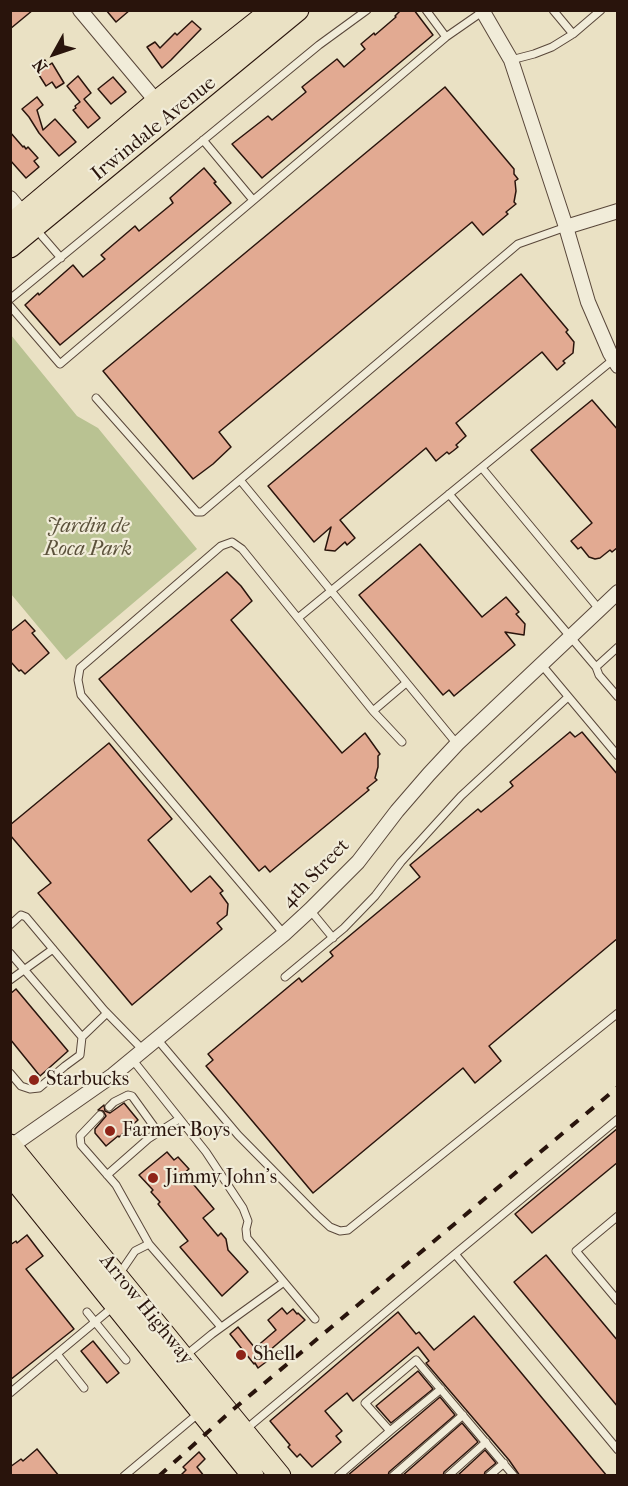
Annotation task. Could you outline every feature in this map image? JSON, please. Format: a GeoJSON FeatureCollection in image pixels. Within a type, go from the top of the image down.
{"type":"FeatureCollection","features":[{"type":"Feature","properties":{"kind":"main road","name":"Irwindale Avenue"},"geometry":{"type":"LineString","coordinates":[[10,247],[20,216],[163,109],[281,14]]}},
{"type":"Feature","properties":{"kind":"main road","name":"Arrow Highway"},"geometry":{"type":"LineString","coordinates":[[11,1146],[118,1276],[177,1364],[201,1411],[253,1476]]}},
{"type":"Feature","properties":{"kind":"main road","name":"Arrow Highway"},"geometry":{"type":"LineString","coordinates":[[10,1174],[115,1305],[245,1431],[280,1476]]}},
{"type":"Feature","properties":{"kind":"street"},"geometry":{"type":"LineString","coordinates":[[80,10],[163,109]]}},
{"type":"Feature","properties":{"kind":"street"},"geometry":{"type":"LineString","coordinates":[[481,11],[512,60],[588,302],[616,361]]}},
{"type":"Feature","properties":{"kind":"street"},"geometry":{"type":"LineString","coordinates":[[566,227],[618,212]]}},
{"type":"Feature","properties":{"kind":"street","name":"4th Street"},"geometry":{"type":"LineString","coordinates":[[11,1146],[113,1075],[284,934],[358,862],[404,804],[457,744],[618,592]]}},
{"type":"Feature","properties":{"kind":"lane"},"geometry":{"type":"LineString","coordinates":[[10,299],[319,45],[367,10]]}},
{"type":"Feature","properties":{"kind":"lane"},"geometry":{"type":"LineString","coordinates":[[426,10],[446,37]]}},
{"type":"Feature","properties":{"kind":"lane"},"geometry":{"type":"LineString","coordinates":[[553,10],[573,34]]}},
{"type":"Feature","properties":{"kind":"lane"},"geometry":{"type":"LineString","coordinates":[[512,60],[552,47],[573,34],[601,10]]}},
{"type":"Feature","properties":{"kind":"lane"},"geometry":{"type":"LineString","coordinates":[[10,306],[60,364],[446,37],[481,11]]}},
{"type":"Feature","properties":{"kind":"lane"},"geometry":{"type":"LineString","coordinates":[[203,141],[253,200]]}},
{"type":"Feature","properties":{"kind":"lane"},"geometry":{"type":"LineString","coordinates":[[20,216],[61,258]]}},
{"type":"Feature","properties":{"kind":"lane"},"geometry":{"type":"LineString","coordinates":[[96,398],[197,512],[202,512],[518,244],[566,227]]}},
{"type":"Feature","properties":{"kind":"lane"},"geometry":{"type":"LineString","coordinates":[[298,618],[616,361]]}},
{"type":"Feature","properties":{"kind":"lane"},"geometry":{"type":"LineString","coordinates":[[482,468],[599,609]]}},
{"type":"Feature","properties":{"kind":"lane"},"geometry":{"type":"LineString","coordinates":[[240,480],[457,744]]}},
{"type":"Feature","properties":{"kind":"lane"},"geometry":{"type":"LineString","coordinates":[[449,495],[596,667],[599,675],[618,697]]}},
{"type":"Feature","properties":{"kind":"lane"},"geometry":{"type":"LineString","coordinates":[[284,934],[81,695],[78,680],[80,668],[221,546],[232,542],[242,549],[373,711],[402,742]]}},
{"type":"Feature","properties":{"kind":"lane"},"geometry":{"type":"LineString","coordinates":[[596,667],[618,647]]}},
{"type":"Feature","properties":{"kind":"lane"},"geometry":{"type":"LineString","coordinates":[[541,664],[618,756]]}},
{"type":"Feature","properties":{"kind":"lane"},"geometry":{"type":"LineString","coordinates":[[373,711],[406,683]]}},
{"type":"Feature","properties":{"kind":"lane"},"geometry":{"type":"LineString","coordinates":[[285,977],[344,928],[375,896],[401,862],[461,796],[568,697]]}},
{"type":"Feature","properties":{"kind":"lane"},"geometry":{"type":"LineString","coordinates":[[310,910],[333,938]]}},
{"type":"Feature","properties":{"kind":"lane"},"geometry":{"type":"LineString","coordinates":[[10,925],[21,915],[26,917],[107,1013],[243,1208],[248,1221],[247,1238],[315,1319]]}},
{"type":"Feature","properties":{"kind":"lane"},"geometry":{"type":"LineString","coordinates":[[10,980],[53,949]]}},
{"type":"Feature","properties":{"kind":"lane"},"geometry":{"type":"LineString","coordinates":[[10,953],[82,1037]]}},
{"type":"Feature","properties":{"kind":"lane"},"geometry":{"type":"LineString","coordinates":[[11,1074],[21,1086],[30,1089],[39,1088],[80,1055],[82,1037],[107,1013]]}},
{"type":"Feature","properties":{"kind":"lane"},"geometry":{"type":"LineString","coordinates":[[157,1039],[238,1135],[317,1215],[330,1227],[340,1231],[348,1230],[618,1013]]}},
{"type":"Feature","properties":{"kind":"lane"},"geometry":{"type":"LineString","coordinates":[[109,1107],[128,1095],[132,1096],[158,1132]]}},
{"type":"Feature","properties":{"kind":"lane"},"geometry":{"type":"LineString","coordinates":[[100,1115],[80,1136],[81,1145],[116,1185],[149,1244],[221,1327]]}},
{"type":"Feature","properties":{"kind":"lane"},"geometry":{"type":"LineString","coordinates":[[107,1175],[148,1139],[180,1119]]}},
{"type":"Feature","properties":{"kind":"lane"},"geometry":{"type":"LineString","coordinates":[[245,1431],[618,1119]]}},
{"type":"Feature","properties":{"kind":"lane"},"geometry":{"type":"LineString","coordinates":[[618,1216],[576,1251],[618,1302]]}},
{"type":"Feature","properties":{"kind":"lane"},"geometry":{"type":"LineString","coordinates":[[118,1276],[135,1251],[149,1244]]}},
{"type":"Feature","properties":{"kind":"lane"},"geometry":{"type":"LineString","coordinates":[[455,1254],[618,1450]]}},
{"type":"Feature","properties":{"kind":"lane"},"geometry":{"type":"LineString","coordinates":[[177,1364],[221,1327],[284,1282]]}},
{"type":"Feature","properties":{"kind":"lane"},"geometry":{"type":"LineString","coordinates":[[10,1393],[115,1305]]}},
{"type":"Feature","properties":{"kind":"lane"},"geometry":{"type":"LineString","coordinates":[[87,1312],[126,1360]]}},
{"type":"Feature","properties":{"kind":"lane"},"geometry":{"type":"LineString","coordinates":[[57,1354],[84,1388]]}},
{"type":"Feature","properties":{"kind":"lane"},"geometry":{"type":"LineString","coordinates":[[390,1431],[365,1403],[416,1360],[514,1476]]}},
{"type":"Feature","properties":{"kind":"lane"},"geometry":{"type":"LineString","coordinates":[[338,1476],[441,1389]]}},
{"type":"Feature","properties":{"kind":"lane"},"geometry":{"type":"LineString","coordinates":[[124,1476],[201,1411]]}},
{"type":"Feature","properties":{"kind":"lane"},"geometry":{"type":"LineString","coordinates":[[393,1476],[464,1415]]}},
{"type":"Feature","properties":{"kind":"lane"},"geometry":{"type":"LineString","coordinates":[[448,1476],[486,1442]]}},
{"type":"Feature","properties":{"kind":"lane"},"geometry":{"type":"LineString","coordinates":[[489,1476],[504,1463]]}},
{"type":"Feature","properties":{"kind":"green space","name":"Jardin de Roca Park"},"geometry":{"type":"Polygon","coordinates":[[[11,335],[77,416],[98,428],[197,549],[66,660],[11,594],[11,335]]]}},
{"type":"Feature","properties":{"kind":"building"},"geometry":{"type":"Polygon","coordinates":[[[10,10],[33,10],[10,29],[10,10]]]}},
{"type":"Feature","properties":{"kind":"building"},"geometry":{"type":"Polygon","coordinates":[[[106,10],[130,10],[116,22],[106,10]]]}},
{"type":"Feature","properties":{"kind":"building"},"geometry":{"type":"Polygon","coordinates":[[[401,10],[414,10],[433,35],[262,178],[232,144],[268,116],[272,120],[306,92],[302,87],[337,59],[344,67],[365,49],[361,44],[374,33],[375,35],[401,10]]]}},
{"type":"Feature","properties":{"kind":"building"},"geometry":{"type":"Polygon","coordinates":[[[192,21],[201,29],[162,68],[147,47],[155,42],[160,48],[192,21]]]}},
{"type":"Feature","properties":{"kind":"building"},"geometry":{"type":"Polygon","coordinates":[[[45,60],[48,66],[52,63],[64,83],[56,88],[52,82],[46,86],[34,67],[45,60]]]}},
{"type":"Feature","properties":{"kind":"building"},"geometry":{"type":"Polygon","coordinates":[[[78,76],[91,93],[84,99],[100,118],[88,128],[73,110],[80,102],[67,86],[78,76]]]}},
{"type":"Feature","properties":{"kind":"building"},"geometry":{"type":"Polygon","coordinates":[[[113,77],[126,92],[111,104],[98,89],[113,77]]]}},
{"type":"Feature","properties":{"kind":"building"},"geometry":{"type":"Polygon","coordinates":[[[445,87],[514,169],[514,174],[518,179],[515,181],[514,202],[516,204],[506,212],[508,214],[483,235],[472,222],[219,432],[231,447],[193,479],[103,371],[445,87]]]}},
{"type":"Feature","properties":{"kind":"building"},"geometry":{"type":"Polygon","coordinates":[[[37,97],[43,105],[37,110],[43,130],[55,119],[76,142],[59,156],[22,109],[37,97]]]}},
{"type":"Feature","properties":{"kind":"building"},"geometry":{"type":"Polygon","coordinates":[[[10,132],[23,147],[26,149],[28,147],[38,158],[34,161],[39,167],[26,178],[10,160],[10,132]]]}},
{"type":"Feature","properties":{"kind":"building"},"geometry":{"type":"Polygon","coordinates":[[[204,168],[231,203],[60,345],[25,305],[73,265],[83,277],[105,259],[101,255],[135,226],[139,231],[173,203],[170,198],[204,168]]]}},
{"type":"Feature","properties":{"kind":"building"},"geometry":{"type":"Polygon","coordinates":[[[521,274],[568,330],[566,332],[574,342],[573,353],[557,370],[542,352],[456,423],[466,436],[456,445],[458,447],[436,461],[426,448],[340,520],[355,538],[347,545],[345,542],[335,551],[325,550],[331,527],[314,542],[268,486],[521,274]]]}},
{"type":"Feature","properties":{"kind":"building"},"geometry":{"type":"Polygon","coordinates":[[[592,400],[618,430],[618,547],[595,559],[589,557],[581,547],[578,549],[571,541],[592,523],[531,450],[592,400]]]}},
{"type":"Feature","properties":{"kind":"building"},"geometry":{"type":"Polygon","coordinates":[[[420,544],[482,617],[506,597],[519,612],[516,614],[525,624],[524,635],[505,632],[515,645],[454,696],[449,690],[443,695],[359,595],[420,544]]]}},
{"type":"Feature","properties":{"kind":"building"},"geometry":{"type":"Polygon","coordinates":[[[227,572],[252,601],[231,620],[342,753],[365,733],[380,754],[375,778],[377,780],[367,788],[369,790],[270,872],[265,866],[259,871],[99,679],[227,572]]]}},
{"type":"Feature","properties":{"kind":"building"},"geometry":{"type":"Polygon","coordinates":[[[25,620],[35,631],[32,633],[49,653],[25,674],[10,661],[10,632],[25,620]]]}},
{"type":"Feature","properties":{"kind":"building"},"geometry":{"type":"Polygon","coordinates":[[[570,732],[575,737],[582,732],[618,775],[618,938],[489,1046],[501,1061],[475,1083],[463,1068],[313,1193],[206,1066],[213,1060],[208,1054],[299,978],[302,982],[333,956],[330,952],[420,877],[410,865],[478,809],[481,812],[513,786],[510,782],[570,732]]]}},
{"type":"Feature","properties":{"kind":"building"},"geometry":{"type":"Polygon","coordinates":[[[109,743],[172,819],[148,840],[191,892],[210,876],[223,891],[220,893],[228,904],[227,915],[217,923],[222,929],[132,1005],[38,893],[51,883],[10,835],[10,825],[109,743]]]}},
{"type":"Feature","properties":{"kind":"building"},"geometry":{"type":"Polygon","coordinates":[[[16,989],[68,1051],[40,1076],[10,1039],[10,994],[16,989]]]}},
{"type":"Feature","properties":{"kind":"building"},"geometry":{"type":"Polygon","coordinates":[[[124,1103],[138,1120],[106,1146],[95,1133],[95,1129],[106,1116],[103,1111],[98,1110],[104,1105],[105,1111],[110,1113],[124,1103]]]}},
{"type":"Feature","properties":{"kind":"building"},"geometry":{"type":"Polygon","coordinates":[[[618,1128],[618,1162],[532,1233],[515,1214],[618,1128]]]}},
{"type":"Feature","properties":{"kind":"building"},"geometry":{"type":"Polygon","coordinates":[[[167,1152],[174,1160],[178,1157],[189,1169],[184,1173],[214,1209],[203,1218],[218,1236],[221,1233],[226,1239],[228,1250],[248,1272],[222,1296],[180,1247],[188,1241],[158,1204],[160,1202],[151,1192],[153,1190],[139,1175],[167,1152]]]}},
{"type":"Feature","properties":{"kind":"building"},"geometry":{"type":"Polygon","coordinates":[[[27,1235],[43,1256],[26,1269],[74,1329],[10,1380],[10,1245],[16,1241],[17,1243],[27,1235]]]}},
{"type":"Feature","properties":{"kind":"building"},"geometry":{"type":"Polygon","coordinates":[[[546,1255],[618,1341],[618,1407],[514,1282],[546,1255]]]}},
{"type":"Feature","properties":{"kind":"building"},"geometry":{"type":"Polygon","coordinates":[[[282,1308],[287,1314],[293,1309],[305,1320],[262,1357],[266,1362],[258,1368],[230,1334],[238,1327],[255,1348],[276,1330],[268,1320],[282,1308]]]}},
{"type":"Feature","properties":{"kind":"building"},"geometry":{"type":"Polygon","coordinates":[[[398,1312],[416,1334],[419,1332],[434,1350],[474,1316],[607,1476],[520,1476],[426,1363],[429,1361],[418,1347],[353,1401],[347,1393],[325,1411],[342,1431],[336,1436],[341,1442],[312,1467],[300,1454],[297,1457],[270,1421],[398,1312]]]}},
{"type":"Feature","properties":{"kind":"building"},"geometry":{"type":"Polygon","coordinates":[[[93,1341],[119,1373],[107,1383],[81,1351],[93,1341]]]}},
{"type":"Feature","properties":{"kind":"building"},"geometry":{"type":"Polygon","coordinates":[[[418,1371],[433,1389],[391,1423],[376,1406],[418,1371]]]}},
{"type":"Feature","properties":{"kind":"building"},"geometry":{"type":"Polygon","coordinates":[[[440,1397],[455,1415],[389,1472],[388,1476],[347,1476],[440,1397]]]}},
{"type":"Feature","properties":{"kind":"building"},"geometry":{"type":"Polygon","coordinates":[[[462,1423],[478,1442],[444,1472],[443,1476],[402,1476],[462,1423]]]}},
{"type":"Feature","properties":{"kind":"building"},"geometry":{"type":"Polygon","coordinates":[[[37,1449],[59,1476],[10,1476],[10,1467],[21,1459],[23,1461],[37,1449]]]}},
{"type":"Feature","properties":{"kind":"building"},"geometry":{"type":"Polygon","coordinates":[[[485,1450],[496,1463],[485,1472],[484,1476],[457,1476],[485,1450]]]}},
{"type":"Feature","properties":{"kind":"building"},"geometry":{"type":"Polygon","coordinates":[[[199,1452],[205,1459],[197,1467],[204,1476],[180,1476],[186,1470],[183,1467],[199,1452]]]}},
{"type":"Feature","properties":{"kind":"railway"},"geometry":{"type":"LineString","coordinates":[[159,1476],[230,1412],[618,1087]]}},
{"type":"Feature","properties":{"kind":"place","name":"Starbucks"},"geometry":{"type":"Point","coordinates":[34,1080]}},
{"type":"Feature","properties":{"kind":"place","name":"Farmer Boys"},"geometry":{"type":"Point","coordinates":[110,1131]}},
{"type":"Feature","properties":{"kind":"place","name":"Jimmy John's"},"geometry":{"type":"Point","coordinates":[153,1178]}},
{"type":"Feature","properties":{"kind":"place","name":"Shell"},"geometry":{"type":"Point","coordinates":[241,1355]}}]}
